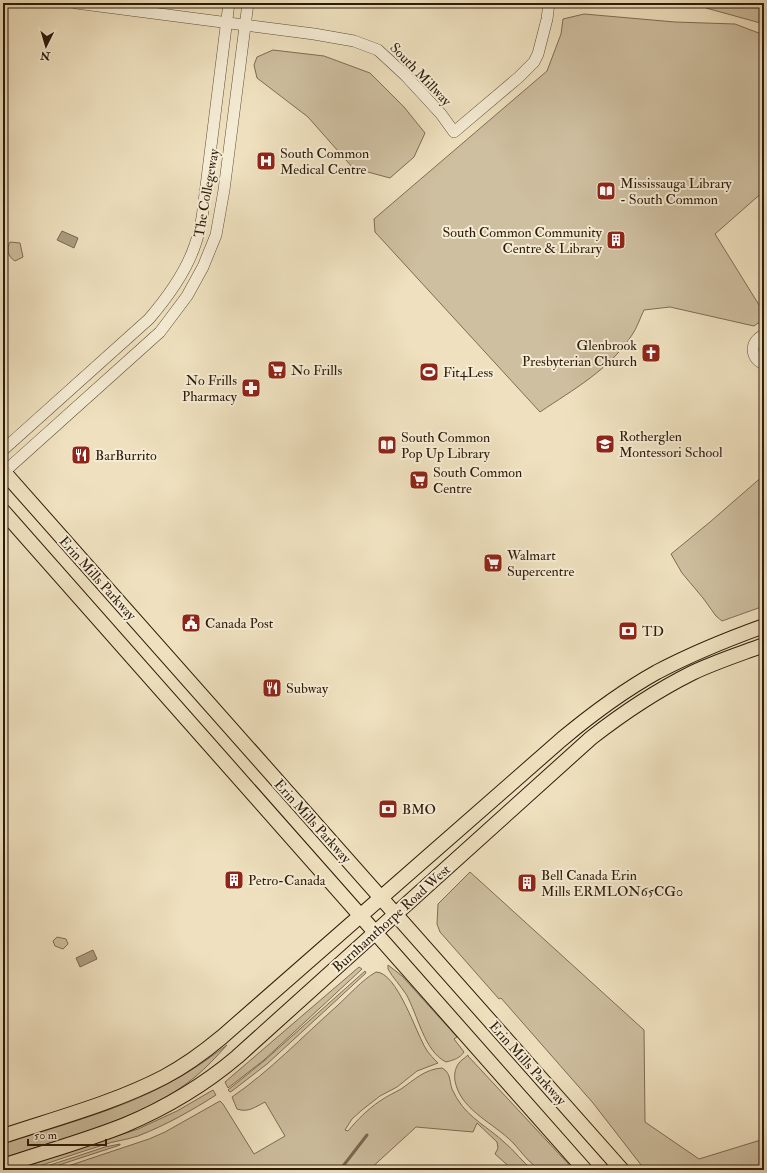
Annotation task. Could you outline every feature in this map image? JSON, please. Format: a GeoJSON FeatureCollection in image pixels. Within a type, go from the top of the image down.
{"type":"FeatureCollection","features":[{"type":"Feature","properties":{"kind":"main road","name":"Erin Mills Parkway"},"geometry":{"type":"LineString","coordinates":[[3,472],[622,1170]]}},
{"type":"Feature","properties":{"kind":"main road","name":"Erin Mills Parkway"},"geometry":{"type":"LineString","coordinates":[[3,511],[585,1170]]}},
{"type":"Feature","properties":{"kind":"main road","name":"Burnhamthorpe Road West"},"geometry":{"type":"LineString","coordinates":[[3,1136],[129,1093],[176,1070],[222,1037],[562,739],[608,704],[645,679],[685,658],[764,626]]}},
{"type":"Feature","properties":{"kind":"main road","name":"Burnhamthorpe Road West"},"geometry":{"type":"LineString","coordinates":[[3,1166],[126,1124],[157,1110],[200,1085],[237,1057],[575,751],[614,720],[652,695],[692,673],[764,645]]}},
{"type":"Feature","properties":{"kind":"street","name":"South Millway"},"geometry":{"type":"LineString","coordinates":[[76,3],[314,34],[348,40],[378,50],[406,75],[454,132],[520,77],[534,62],[538,54],[547,19],[549,3]]}},
{"type":"Feature","properties":{"kind":"street","name":"The Collegeway"},"geometry":{"type":"LineString","coordinates":[[3,450],[149,319],[163,303],[185,267],[195,246],[202,218],[229,3]]}},
{"type":"Feature","properties":{"kind":"street","name":"The Collegeway"},"geometry":{"type":"LineString","coordinates":[[3,472],[160,332],[187,296],[203,267],[216,235],[224,190],[248,3]]}},
{"type":"Feature","properties":{"kind":"street"},"geometry":{"type":"LineString","coordinates":[[764,335],[757,338],[753,348],[755,358],[758,362],[764,364]]}},
{"type":"Feature","properties":{"kind":"shaded area"},"geometry":{"type":"Polygon","coordinates":[[[707,3],[764,3],[764,24],[706,8],[707,3]]]}},
{"type":"Feature","properties":{"kind":"shaded area"},"geometry":{"type":"Polygon","coordinates":[[[584,14],[675,22],[735,24],[764,35],[764,191],[715,234],[764,313],[764,319],[754,326],[670,307],[644,310],[634,332],[613,359],[578,387],[540,412],[375,232],[374,219],[547,71],[561,34],[563,19],[584,14]]]}},
{"type":"Feature","properties":{"kind":"shaded area"},"geometry":{"type":"Polygon","coordinates":[[[273,50],[324,56],[370,73],[404,107],[425,133],[414,157],[390,178],[353,168],[308,117],[257,78],[254,65],[257,57],[273,50]]]}},
{"type":"Feature","properties":{"kind":"shaded area"},"geometry":{"type":"Polygon","coordinates":[[[62,231],[78,238],[74,248],[57,240],[62,231]]]}},
{"type":"Feature","properties":{"kind":"shaded area"},"geometry":{"type":"Polygon","coordinates":[[[10,242],[20,243],[23,257],[15,261],[9,255],[8,250],[10,242]]]}},
{"type":"Feature","properties":{"kind":"shaded area"},"geometry":{"type":"Polygon","coordinates":[[[764,475],[764,606],[722,621],[716,616],[682,573],[671,554],[764,475]]]}},
{"type":"Feature","properties":{"kind":"shaded area"},"geometry":{"type":"Polygon","coordinates":[[[470,872],[644,1030],[645,1122],[699,1159],[764,1139],[764,1170],[645,1170],[593,1103],[501,998],[499,999],[440,932],[437,924],[438,904],[470,872]]]}},
{"type":"Feature","properties":{"kind":"shaded area"},"geometry":{"type":"Polygon","coordinates":[[[57,937],[66,939],[68,944],[63,949],[55,946],[53,941],[57,937]]]}},
{"type":"Feature","properties":{"kind":"shaded area"},"geometry":{"type":"Polygon","coordinates":[[[93,950],[97,959],[80,967],[76,958],[93,950]]]}},
{"type":"Feature","properties":{"kind":"shaded area"},"geometry":{"type":"Polygon","coordinates":[[[388,965],[402,976],[457,1037],[454,1039],[464,1052],[461,1056],[446,1062],[438,1057],[432,1050],[422,1032],[406,994],[388,969],[388,965]]]}},
{"type":"Feature","properties":{"kind":"shaded area"},"geometry":{"type":"Polygon","coordinates":[[[359,967],[362,969],[264,1060],[228,1088],[225,1082],[359,967]]]}},
{"type":"Feature","properties":{"kind":"shaded area"},"geometry":{"type":"Polygon","coordinates":[[[365,971],[366,973],[267,1064],[232,1091],[230,1092],[228,1090],[264,1061],[365,971]]]}},
{"type":"Feature","properties":{"kind":"shaded area"},"geometry":{"type":"Polygon","coordinates":[[[376,972],[384,975],[398,992],[426,1049],[438,1063],[417,1071],[397,1087],[380,1096],[352,1119],[345,1130],[348,1131],[367,1111],[383,1099],[430,1070],[442,1068],[448,1074],[452,1089],[457,1099],[473,1118],[508,1145],[525,1164],[533,1170],[513,1170],[495,1154],[498,1148],[497,1142],[477,1123],[473,1132],[416,1127],[369,1170],[56,1170],[149,1139],[165,1132],[220,1101],[254,1154],[285,1136],[265,1102],[251,1109],[241,1110],[237,1109],[232,1097],[273,1065],[361,983],[376,972]]]}},
{"type":"Feature","properties":{"kind":"shaded area"},"geometry":{"type":"Polygon","coordinates":[[[227,1045],[195,1077],[175,1092],[152,1104],[128,1116],[104,1125],[3,1158],[3,1144],[130,1102],[168,1084],[208,1059],[227,1045]]]}},
{"type":"Feature","properties":{"kind":"shaded area"},"geometry":{"type":"Polygon","coordinates":[[[468,1055],[574,1170],[551,1171],[543,1170],[533,1165],[508,1138],[469,1106],[458,1091],[455,1081],[456,1069],[458,1065],[468,1055]]]}},
{"type":"Feature","properties":{"kind":"shaded area"},"geometry":{"type":"Polygon","coordinates":[[[213,1090],[216,1095],[207,1101],[148,1132],[27,1170],[15,1170],[138,1129],[177,1111],[213,1090]]]}},
{"type":"Feature","properties":{"kind":"shaded area"},"geometry":{"type":"Polygon","coordinates":[[[120,1144],[44,1170],[35,1170],[105,1147],[120,1144]]]}},
{"type":"Feature","properties":{"kind":"waterway"},"geometry":{"type":"LineString","coordinates":[[340,1170],[367,1135]]}},
{"type":"Feature","properties":{"kind":"place","name":"South Common Medical Centre"},"geometry":{"type":"Point","coordinates":[266,161]}},
{"type":"Feature","properties":{"kind":"place","name":"Mississauga Library - South Common"},"geometry":{"type":"Point","coordinates":[606,191]}},
{"type":"Feature","properties":{"kind":"place","name":"South Common Community Centre & Library"},"geometry":{"type":"Point","coordinates":[616,240]}},
{"type":"Feature","properties":{"kind":"place","name":"Glenbrook Presbyterian Church"},"geometry":{"type":"Point","coordinates":[651,353]}},
{"type":"Feature","properties":{"kind":"place","name":"No Frills"},"geometry":{"type":"Point","coordinates":[277,370]}},
{"type":"Feature","properties":{"kind":"place","name":"Fit4Less"},"geometry":{"type":"Point","coordinates":[429,372]}},
{"type":"Feature","properties":{"kind":"place","name":"No Frills Pharmacy"},"geometry":{"type":"Point","coordinates":[251,388]}},
{"type":"Feature","properties":{"kind":"place","name":"Rotherglen Montessori School"},"geometry":{"type":"Point","coordinates":[605,444]}},
{"type":"Feature","properties":{"kind":"place","name":"South Common Pop Up Library"},"geometry":{"type":"Point","coordinates":[387,445]}},
{"type":"Feature","properties":{"kind":"place","name":"BarBurrito"},"geometry":{"type":"Point","coordinates":[81,455]}},
{"type":"Feature","properties":{"kind":"place","name":"South Common Centre"},"geometry":{"type":"Point","coordinates":[419,480]}},
{"type":"Feature","properties":{"kind":"place","name":"Walmart Supercentre"},"geometry":{"type":"Point","coordinates":[493,563]}},
{"type":"Feature","properties":{"kind":"place","name":"Canada Post"},"geometry":{"type":"Point","coordinates":[191,623]}},
{"type":"Feature","properties":{"kind":"place","name":"TD"},"geometry":{"type":"Point","coordinates":[628,631]}},
{"type":"Feature","properties":{"kind":"place","name":"Subway"},"geometry":{"type":"Point","coordinates":[272,688]}},
{"type":"Feature","properties":{"kind":"place","name":"BMO"},"geometry":{"type":"Point","coordinates":[388,809]}},
{"type":"Feature","properties":{"kind":"place","name":"Petro-Canada"},"geometry":{"type":"Point","coordinates":[234,880]}},
{"type":"Feature","properties":{"kind":"place","name":"Bell Canada Erin Mills ERMLON65CG0"},"geometry":{"type":"Point","coordinates":[527,883]}}]}
